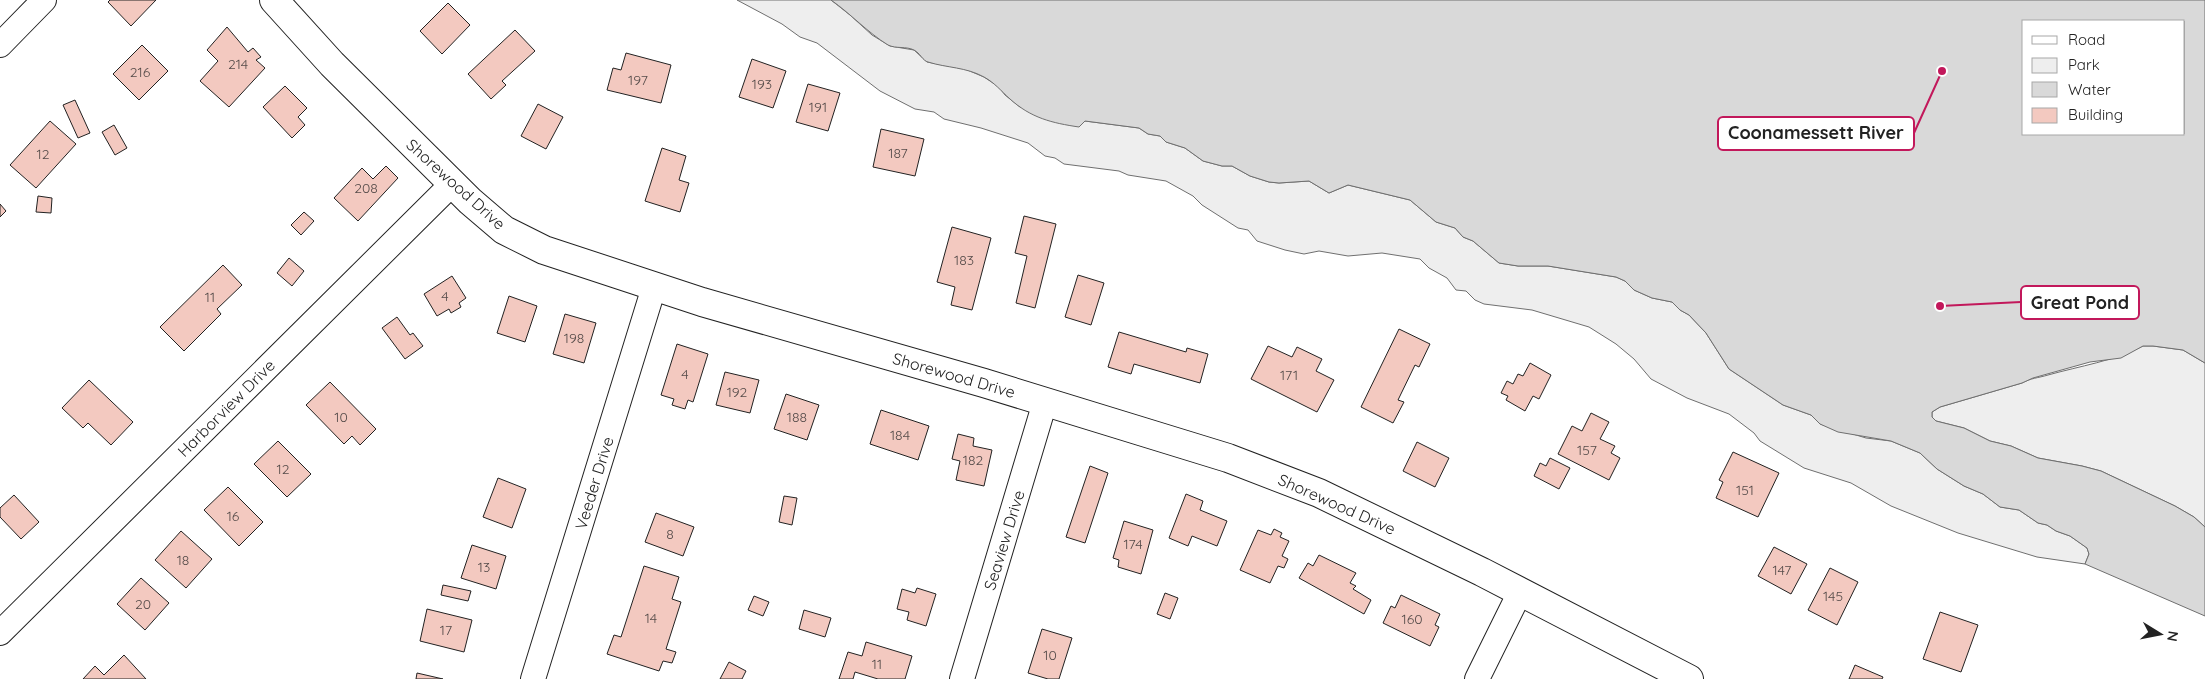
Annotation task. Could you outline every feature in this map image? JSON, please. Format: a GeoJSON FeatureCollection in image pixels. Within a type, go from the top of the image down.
{"type":"FeatureCollection","features":[{"type":"Feature","properties":{"kind":"street"},"geometry":{"type":"LineString","coordinates":[[0,45],[44,0]]}},
{"type":"Feature","properties":{"kind":"street","name":"Shorewood Drive"},"geometry":{"type":"LineString","coordinates":[[274,0],[332,64],[452,184],[504,230],[544,250],[654,287],[1228,458],[1310,490],[1520,592],[1690,679]]}},
{"type":"Feature","properties":{"kind":"street","name":"Harborview Drive"},"geometry":{"type":"LineString","coordinates":[[0,633],[452,184]]}},
{"type":"Feature","properties":{"kind":"street","name":"Veeder Drive"},"geometry":{"type":"LineString","coordinates":[[533,679],[654,287]]}},
{"type":"Feature","properties":{"kind":"street","name":"Seaview Drive"},"geometry":{"type":"LineString","coordinates":[[962,679],[1045,402]]}},
{"type":"Feature","properties":{"kind":"street"},"geometry":{"type":"LineString","coordinates":[[1476,679],[1520,592]]}},
{"type":"Feature","properties":{"kind":"green space"},"geometry":{"type":"Polygon","coordinates":[[[737,0],[831,0],[872,35],[890,46],[914,50],[927,62],[965,69],[984,77],[999,87],[1005,95],[1020,107],[1085,121],[1139,128],[1148,134],[1160,136],[1166,142],[1185,148],[1203,161],[1222,166],[1232,166],[1250,176],[1269,182],[1309,181],[1329,193],[1348,185],[1410,200],[1436,222],[1455,228],[1463,237],[1473,241],[1499,263],[1518,266],[1548,266],[1616,277],[1625,281],[1634,290],[1652,298],[1672,302],[1689,315],[1706,333],[1729,369],[1783,405],[1811,415],[1820,424],[1866,438],[1891,441],[1920,453],[1937,469],[1964,486],[1983,494],[2000,507],[2019,510],[2038,523],[2047,525],[2056,531],[2070,536],[2087,548],[2089,554],[2085,564],[2037,557],[1958,533],[1891,506],[1851,483],[1804,468],[1760,441],[1754,433],[1729,414],[1687,398],[1651,379],[1634,359],[1616,344],[1589,327],[1532,310],[1484,304],[1475,300],[1466,291],[1456,290],[1447,278],[1429,268],[1420,259],[1382,253],[1348,256],[1319,251],[1304,254],[1285,250],[1257,241],[1248,230],[1238,228],[1202,205],[1193,196],[1166,181],[1128,175],[1119,171],[1064,164],[1055,158],[1045,156],[1028,143],[981,128],[944,119],[934,112],[915,109],[880,91],[817,43],[800,37],[782,24],[737,0]]]}},
{"type":"Feature","properties":{"kind":"green space"},"geometry":{"type":"Polygon","coordinates":[[[2143,346],[2183,350],[2205,363],[2205,527],[2194,517],[2175,506],[2101,471],[2038,458],[2011,446],[1990,441],[1964,428],[1936,421],[1932,417],[1932,412],[1940,407],[2032,379],[2109,359],[2143,346]]]}},
{"type":"Feature","properties":{"kind":"water"},"geometry":{"type":"Polygon","coordinates":[[[831,0],[2205,0],[2205,363],[2183,350],[2143,346],[2121,358],[2090,362],[1940,407],[1932,412],[1932,417],[1936,421],[1964,428],[1990,441],[2011,446],[2038,458],[2101,471],[2194,517],[2205,527],[2205,616],[2085,564],[2089,554],[2087,548],[2070,536],[2056,531],[2047,525],[2038,523],[2019,510],[2000,507],[1983,494],[1964,486],[1937,469],[1920,453],[1891,441],[1838,432],[1820,424],[1811,415],[1783,405],[1729,369],[1706,333],[1689,315],[1672,302],[1652,298],[1634,290],[1625,281],[1616,277],[1548,266],[1518,266],[1499,263],[1473,241],[1463,237],[1455,228],[1436,222],[1410,200],[1348,185],[1329,193],[1309,181],[1269,182],[1250,176],[1232,166],[1222,166],[1203,161],[1185,148],[1166,142],[1160,136],[1148,134],[1139,128],[1085,121],[1079,127],[1042,119],[1026,111],[984,77],[963,69],[928,62],[914,50],[888,45],[831,0]]]}},
{"type":"Feature","properties":{"kind":"building"},"geometry":{"type":"Polygon","coordinates":[[[110,0],[156,0],[131,26],[108,2],[110,0]]]}},
{"type":"Feature","properties":{"kind":"building"},"geometry":{"type":"Polygon","coordinates":[[[448,3],[470,25],[442,54],[420,31],[448,3]]]}},
{"type":"Feature","properties":{"kind":"building"},"geometry":{"type":"Polygon","coordinates":[[[227,27],[248,52],[253,48],[261,57],[256,60],[265,68],[229,107],[200,81],[218,61],[207,50],[227,27]]]}},
{"type":"Feature","properties":{"kind":"building"},"geometry":{"type":"Polygon","coordinates":[[[515,30],[535,51],[502,81],[506,85],[491,99],[468,74],[515,30]]]}},
{"type":"Feature","properties":{"kind":"building"},"geometry":{"type":"Polygon","coordinates":[[[142,45],[168,71],[139,100],[113,74],[142,45]]]}},
{"type":"Feature","properties":{"kind":"building"},"geometry":{"type":"Polygon","coordinates":[[[626,53],[671,65],[661,103],[607,90],[613,68],[621,70],[626,53]]]}},
{"type":"Feature","properties":{"kind":"building"},"geometry":{"type":"Polygon","coordinates":[[[752,59],[786,71],[773,108],[739,97],[752,59]]]}},
{"type":"Feature","properties":{"kind":"building"},"geometry":{"type":"Polygon","coordinates":[[[808,84],[840,93],[828,131],[796,122],[808,84]]]}},
{"type":"Feature","properties":{"kind":"building"},"geometry":{"type":"Polygon","coordinates":[[[285,86],[307,108],[298,117],[305,125],[292,138],[263,107],[285,86]]]}},
{"type":"Feature","properties":{"kind":"building"},"geometry":{"type":"Polygon","coordinates":[[[75,100],[90,133],[78,138],[63,105],[75,100]]]}},
{"type":"Feature","properties":{"kind":"building"},"geometry":{"type":"Polygon","coordinates":[[[538,104],[563,117],[546,149],[521,136],[538,104]]]}},
{"type":"Feature","properties":{"kind":"building"},"geometry":{"type":"Polygon","coordinates":[[[50,121],[76,144],[36,188],[10,165],[50,121]]]}},
{"type":"Feature","properties":{"kind":"building"},"geometry":{"type":"Polygon","coordinates":[[[114,125],[127,148],[115,155],[102,132],[114,125]]]}},
{"type":"Feature","properties":{"kind":"building"},"geometry":{"type":"Polygon","coordinates":[[[881,129],[924,139],[915,176],[873,167],[881,129]]]}},
{"type":"Feature","properties":{"kind":"building"},"geometry":{"type":"Polygon","coordinates":[[[662,148],[686,156],[679,180],[689,183],[680,212],[645,201],[662,148]]]}},
{"type":"Feature","properties":{"kind":"building"},"geometry":{"type":"Polygon","coordinates":[[[386,166],[398,178],[358,221],[334,198],[362,168],[373,179],[386,166]]]}},
{"type":"Feature","properties":{"kind":"building"},"geometry":{"type":"Polygon","coordinates":[[[38,196],[52,198],[51,213],[36,212],[38,196]]]}},
{"type":"Feature","properties":{"kind":"building"},"geometry":{"type":"Polygon","coordinates":[[[0,204],[6,211],[0,217],[0,204]]]}},
{"type":"Feature","properties":{"kind":"building"},"geometry":{"type":"Polygon","coordinates":[[[304,212],[314,221],[301,235],[291,225],[304,212]]]}},
{"type":"Feature","properties":{"kind":"building"},"geometry":{"type":"Polygon","coordinates":[[[1024,216],[1056,224],[1035,308],[1016,303],[1027,256],[1015,253],[1024,216]]]}},
{"type":"Feature","properties":{"kind":"building"},"geometry":{"type":"Polygon","coordinates":[[[952,227],[991,238],[972,310],[951,305],[955,287],[937,282],[952,227]]]}},
{"type":"Feature","properties":{"kind":"building"},"geometry":{"type":"Polygon","coordinates":[[[289,258],[304,271],[292,286],[277,273],[289,258]]]}},
{"type":"Feature","properties":{"kind":"building"},"geometry":{"type":"Polygon","coordinates":[[[223,265],[242,285],[217,309],[221,314],[184,351],[160,327],[223,265]]]}},
{"type":"Feature","properties":{"kind":"building"},"geometry":{"type":"Polygon","coordinates":[[[1078,275],[1104,283],[1091,325],[1065,317],[1078,275]]]}},
{"type":"Feature","properties":{"kind":"building"},"geometry":{"type":"Polygon","coordinates":[[[452,276],[466,298],[459,303],[461,307],[451,313],[449,309],[437,316],[424,294],[452,276]]]}},
{"type":"Feature","properties":{"kind":"building"},"geometry":{"type":"Polygon","coordinates":[[[509,296],[537,306],[525,342],[497,333],[509,296]]]}},
{"type":"Feature","properties":{"kind":"building"},"geometry":{"type":"Polygon","coordinates":[[[565,314],[596,323],[584,363],[553,354],[565,314]]]}},
{"type":"Feature","properties":{"kind":"building"},"geometry":{"type":"Polygon","coordinates":[[[397,317],[410,335],[413,333],[423,346],[405,359],[382,328],[397,317]]]}},
{"type":"Feature","properties":{"kind":"building"},"geometry":{"type":"Polygon","coordinates":[[[1399,329],[1430,344],[1419,367],[1415,365],[1398,400],[1404,402],[1393,423],[1361,407],[1399,329]]]}},
{"type":"Feature","properties":{"kind":"building"},"geometry":{"type":"Polygon","coordinates":[[[1119,332],[1186,352],[1187,348],[1208,354],[1200,383],[1134,364],[1131,374],[1108,367],[1119,332]]]}},
{"type":"Feature","properties":{"kind":"building"},"geometry":{"type":"Polygon","coordinates":[[[677,344],[708,354],[693,402],[688,400],[685,409],[672,405],[674,399],[661,395],[677,344]]]}},
{"type":"Feature","properties":{"kind":"building"},"geometry":{"type":"Polygon","coordinates":[[[1268,346],[1292,357],[1297,347],[1322,359],[1316,371],[1334,380],[1317,412],[1251,379],[1268,346]]]}},
{"type":"Feature","properties":{"kind":"building"},"geometry":{"type":"Polygon","coordinates":[[[1530,363],[1551,375],[1539,399],[1533,396],[1525,411],[1506,400],[1508,396],[1501,393],[1507,381],[1513,384],[1518,374],[1523,376],[1530,363]]]}},
{"type":"Feature","properties":{"kind":"building"},"geometry":{"type":"Polygon","coordinates":[[[725,372],[759,380],[750,413],[716,405],[725,372]]]}},
{"type":"Feature","properties":{"kind":"building"},"geometry":{"type":"Polygon","coordinates":[[[89,380],[133,422],[111,445],[88,423],[83,428],[62,408],[89,380]]]}},
{"type":"Feature","properties":{"kind":"building"},"geometry":{"type":"Polygon","coordinates":[[[330,382],[376,429],[360,445],[352,436],[344,444],[306,405],[330,382]]]}},
{"type":"Feature","properties":{"kind":"building"},"geometry":{"type":"Polygon","coordinates":[[[786,394],[819,405],[807,440],[774,429],[786,394]]]}},
{"type":"Feature","properties":{"kind":"building"},"geometry":{"type":"Polygon","coordinates":[[[881,410],[929,426],[918,460],[870,444],[881,410]]]}},
{"type":"Feature","properties":{"kind":"building"},"geometry":{"type":"Polygon","coordinates":[[[1591,413],[1609,422],[1600,439],[1615,446],[1611,453],[1620,458],[1609,480],[1558,454],[1572,426],[1582,431],[1591,413]]]}},
{"type":"Feature","properties":{"kind":"building"},"geometry":{"type":"Polygon","coordinates":[[[958,434],[974,438],[973,446],[992,450],[984,486],[956,480],[960,461],[952,459],[958,434]]]}},
{"type":"Feature","properties":{"kind":"building"},"geometry":{"type":"Polygon","coordinates":[[[278,441],[311,474],[287,497],[254,464],[278,441]]]}},
{"type":"Feature","properties":{"kind":"building"},"geometry":{"type":"Polygon","coordinates":[[[1417,442],[1449,458],[1435,487],[1403,471],[1417,442]]]}},
{"type":"Feature","properties":{"kind":"building"},"geometry":{"type":"Polygon","coordinates":[[[1733,452],[1779,473],[1758,517],[1716,498],[1723,482],[1719,480],[1733,452]]]}},
{"type":"Feature","properties":{"kind":"building"},"geometry":{"type":"Polygon","coordinates":[[[1550,458],[1570,468],[1559,489],[1534,476],[1540,463],[1546,466],[1550,458]]]}},
{"type":"Feature","properties":{"kind":"building"},"geometry":{"type":"Polygon","coordinates":[[[1090,466],[1108,473],[1085,543],[1066,537],[1090,466]]]}},
{"type":"Feature","properties":{"kind":"building"},"geometry":{"type":"Polygon","coordinates":[[[498,478],[526,489],[512,528],[483,517],[498,478]]]}},
{"type":"Feature","properties":{"kind":"building"},"geometry":{"type":"Polygon","coordinates":[[[228,487],[263,522],[239,546],[204,510],[228,487]]]}},
{"type":"Feature","properties":{"kind":"building"},"geometry":{"type":"Polygon","coordinates":[[[1186,494],[1203,501],[1200,510],[1227,521],[1217,546],[1192,536],[1188,546],[1169,538],[1186,494]]]}},
{"type":"Feature","properties":{"kind":"building"},"geometry":{"type":"Polygon","coordinates":[[[14,495],[39,522],[21,539],[0,517],[0,508],[14,495]]]}},
{"type":"Feature","properties":{"kind":"building"},"geometry":{"type":"Polygon","coordinates":[[[784,496],[797,498],[792,525],[779,522],[784,496]]]}},
{"type":"Feature","properties":{"kind":"building"},"geometry":{"type":"Polygon","coordinates":[[[656,513],[694,527],[683,556],[645,542],[656,513]]]}},
{"type":"Feature","properties":{"kind":"building"},"geometry":{"type":"Polygon","coordinates":[[[1124,521],[1153,530],[1141,574],[1118,567],[1119,560],[1113,558],[1124,521]]]}},
{"type":"Feature","properties":{"kind":"building"},"geometry":{"type":"Polygon","coordinates":[[[1274,529],[1282,533],[1280,537],[1289,541],[1282,556],[1288,559],[1284,568],[1278,566],[1270,583],[1240,570],[1258,530],[1271,535],[1274,529]]]}},
{"type":"Feature","properties":{"kind":"building"},"geometry":{"type":"Polygon","coordinates":[[[181,531],[212,559],[186,588],[155,560],[181,531]]]}},
{"type":"Feature","properties":{"kind":"building"},"geometry":{"type":"Polygon","coordinates":[[[472,545],[506,556],[496,589],[461,578],[472,545]]]}},
{"type":"Feature","properties":{"kind":"building"},"geometry":{"type":"Polygon","coordinates":[[[1774,547],[1807,564],[1791,594],[1758,576],[1774,547]]]}},
{"type":"Feature","properties":{"kind":"building"},"geometry":{"type":"Polygon","coordinates":[[[1319,555],[1356,573],[1350,583],[1356,586],[1353,589],[1371,600],[1364,614],[1299,578],[1308,563],[1313,566],[1319,555]]]}},
{"type":"Feature","properties":{"kind":"building"},"geometry":{"type":"Polygon","coordinates":[[[644,566],[679,577],[672,599],[681,602],[666,649],[676,652],[672,663],[663,661],[659,671],[607,654],[614,635],[621,637],[644,566]]]}},
{"type":"Feature","properties":{"kind":"building"},"geometry":{"type":"Polygon","coordinates":[[[1830,568],[1858,582],[1837,625],[1808,610],[1830,568]]]}},
{"type":"Feature","properties":{"kind":"building"},"geometry":{"type":"Polygon","coordinates":[[[141,578],[169,603],[145,630],[117,604],[141,578]]]}},
{"type":"Feature","properties":{"kind":"building"},"geometry":{"type":"Polygon","coordinates":[[[443,585],[471,591],[468,601],[441,595],[443,585]]]}},
{"type":"Feature","properties":{"kind":"building"},"geometry":{"type":"Polygon","coordinates":[[[917,588],[936,594],[926,626],[907,620],[909,612],[897,609],[902,589],[915,593],[917,588]]]}},
{"type":"Feature","properties":{"kind":"building"},"geometry":{"type":"Polygon","coordinates":[[[1165,593],[1178,598],[1170,619],[1157,614],[1165,593]]]}},
{"type":"Feature","properties":{"kind":"building"},"geometry":{"type":"Polygon","coordinates":[[[1401,595],[1440,614],[1435,625],[1439,627],[1430,646],[1383,623],[1391,606],[1395,608],[1401,595]]]}},
{"type":"Feature","properties":{"kind":"building"},"geometry":{"type":"Polygon","coordinates":[[[754,596],[769,602],[763,616],[748,610],[754,596]]]}},
{"type":"Feature","properties":{"kind":"building"},"geometry":{"type":"Polygon","coordinates":[[[427,609],[472,620],[464,652],[420,641],[427,609]]]}},
{"type":"Feature","properties":{"kind":"building"},"geometry":{"type":"Polygon","coordinates":[[[804,610],[831,618],[825,637],[799,629],[804,610]]]}},
{"type":"Feature","properties":{"kind":"building"},"geometry":{"type":"Polygon","coordinates":[[[1940,612],[1978,625],[1961,672],[1923,659],[1940,612]]]}},
{"type":"Feature","properties":{"kind":"building"},"geometry":{"type":"Polygon","coordinates":[[[1042,629],[1072,638],[1059,679],[1048,679],[1028,673],[1042,629]]]}},
{"type":"Feature","properties":{"kind":"building"},"geometry":{"type":"Polygon","coordinates":[[[866,642],[912,656],[905,679],[878,679],[855,672],[853,679],[839,679],[848,652],[862,656],[866,642]]]}},
{"type":"Feature","properties":{"kind":"building"},"geometry":{"type":"Polygon","coordinates":[[[124,655],[146,679],[83,679],[95,666],[104,675],[124,655]]]}},
{"type":"Feature","properties":{"kind":"building"},"geometry":{"type":"Polygon","coordinates":[[[729,662],[746,671],[742,679],[720,679],[729,662]]]}},
{"type":"Feature","properties":{"kind":"building"},"geometry":{"type":"Polygon","coordinates":[[[1855,665],[1883,677],[1882,679],[1849,679],[1855,665]]]}},
{"type":"Feature","properties":{"kind":"building"},"geometry":{"type":"Polygon","coordinates":[[[417,673],[443,679],[416,679],[417,673]]]}},
{"type":"Feature","properties":{"kind":"place","name":"Coonamessett River"},"geometry":{"type":"Point","coordinates":[1942,71]}},
{"type":"Feature","properties":{"kind":"place","name":"Great Pond"},"geometry":{"type":"Point","coordinates":[1940,306]}}]}
